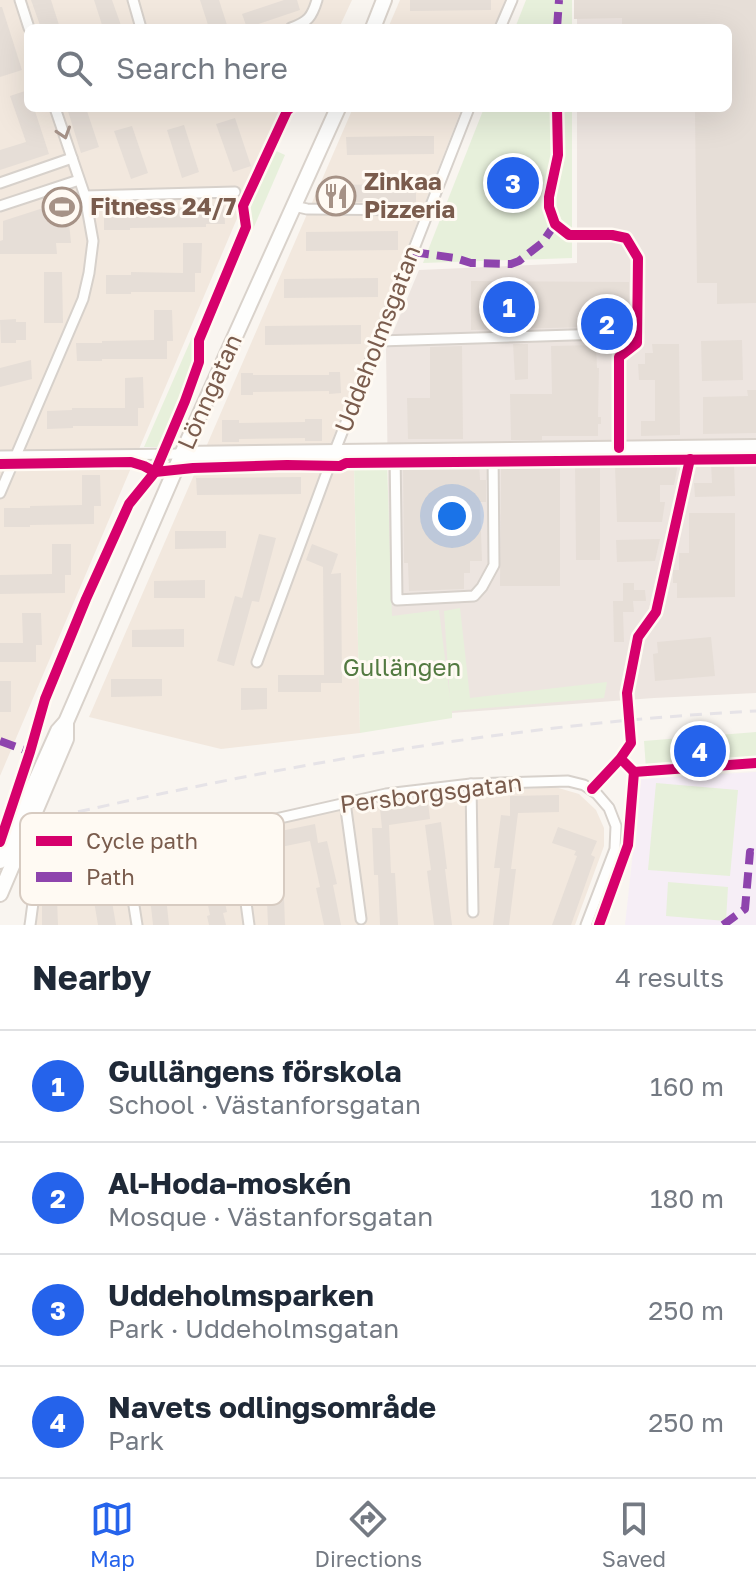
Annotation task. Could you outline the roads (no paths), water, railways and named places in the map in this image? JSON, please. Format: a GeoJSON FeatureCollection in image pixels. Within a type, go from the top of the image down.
{"type":"FeatureCollection","features":[{"type":"Feature","properties":{"kind":"street"},"geometry":{"type":"LineString","coordinates":[[20,0],[28,24]]}},
{"type":"Feature","properties":{"kind":"street"},"geometry":{"type":"LineString","coordinates":[[133,0],[140,24]]}},
{"type":"Feature","properties":{"kind":"street"},"geometry":{"type":"LineString","coordinates":[[301,24],[312,15],[317,0]]}},
{"type":"Feature","properties":{"kind":"street"},"geometry":{"type":"LineString","coordinates":[[375,24],[384,0]]}},
{"type":"Feature","properties":{"kind":"street"},"geometry":{"type":"LineString","coordinates":[[502,24],[512,0]]}},
{"type":"Feature","properties":{"kind":"street"},"geometry":{"type":"LineString","coordinates":[[0,493],[83,299],[89,273],[93,241],[85,196],[56,112]]}},
{"type":"Feature","properties":{"kind":"street","name":"Lönngatan"},"geometry":{"type":"LineString","coordinates":[[21,813],[58,731],[66,722],[182,454],[336,112]]}},
{"type":"Feature","properties":{"kind":"street","name":"Uddeholmsgatan"},"geometry":{"type":"LineString","coordinates":[[257,662],[334,453],[467,112]]}},
{"type":"Feature","properties":{"kind":"street"},"geometry":{"type":"LineString","coordinates":[[0,183],[72,158]]}},
{"type":"Feature","properties":{"kind":"street"},"geometry":{"type":"LineString","coordinates":[[0,206],[79,180]]}},
{"type":"Feature","properties":{"kind":"street"},"geometry":{"type":"LineString","coordinates":[[85,196],[235,192]]}},
{"type":"Feature","properties":{"kind":"street"},"geometry":{"type":"LineString","coordinates":[[294,206],[307,209],[429,210]]}},
{"type":"Feature","properties":{"kind":"street"},"geometry":{"type":"LineString","coordinates":[[379,341],[637,333]]}},
{"type":"Feature","properties":{"kind":"street"},"geometry":{"type":"LineString","coordinates":[[0,456],[756,447]]}},
{"type":"Feature","properties":{"kind":"street"},"geometry":{"type":"LineString","coordinates":[[646,625],[656,612],[693,448]]}},
{"type":"Feature","properties":{"kind":"street"},"geometry":{"type":"LineString","coordinates":[[395,450],[397,600],[474,596],[482,587],[494,565],[493,449]]}},
{"type":"Feature","properties":{"kind":"street","name":"Lönngatan"},"geometry":{"type":"LineString","coordinates":[[34,813],[66,739],[66,722]]}},
{"type":"Feature","properties":{"kind":"street","name":"Persborgsgatan"},"geometry":{"type":"LineString","coordinates":[[284,817],[386,794],[471,784],[568,781],[590,788],[609,808],[616,826],[615,849],[586,925]]}},
{"type":"Feature","properties":{"kind":"street"},"geometry":{"type":"LineString","coordinates":[[471,784],[473,912]]}},
{"type":"Feature","properties":{"kind":"street"},"geometry":{"type":"LineString","coordinates":[[345,802],[361,919]]}},
{"type":"Feature","properties":{"kind":"street","name":"Lönngatan"},"geometry":{"type":"LineString","coordinates":[[0,861],[20,816]]}},
{"type":"Feature","properties":{"kind":"street","name":"Lönngatan"},"geometry":{"type":"LineString","coordinates":[[0,894],[20,847]]}},
{"type":"Feature","properties":{"kind":"street","name":"Persborgsgatan"},"geometry":{"type":"LineString","coordinates":[[30,925],[34,905]]}},
{"type":"Feature","properties":{"kind":"street"},"geometry":{"type":"LineString","coordinates":[[134,905],[137,925]]}},
{"type":"Feature","properties":{"kind":"street"},"geometry":{"type":"LineString","coordinates":[[246,905],[249,925]]}},
{"type":"Feature","properties":{"kind":"railway"},"geometry":{"type":"LineString","coordinates":[[72,813],[272,772],[433,744],[594,724],[756,711]]}},
{"type":"Feature","properties":{"kind":"railway"},"geometry":{"type":"LineString","coordinates":[[0,829],[20,825]]}},
{"type":"Feature","properties":{"kind":"place","name":"Uddeholmsparken"},"geometry":{"type":"Point","coordinates":[513,183]}},
{"type":"Feature","properties":{"kind":"place","name":"Zinkaa Pizzeria"},"geometry":{"type":"Point","coordinates":[336,196]}},
{"type":"Feature","properties":{"kind":"place","name":"Fitness 24/7"},"geometry":{"type":"Point","coordinates":[62,207]}},
{"type":"Feature","properties":{"kind":"place","name":"Gullängens förskola"},"geometry":{"type":"Point","coordinates":[509,307]}},
{"type":"Feature","properties":{"kind":"place","name":"Al-Hoda-moskén"},"geometry":{"type":"Point","coordinates":[607,324]}},
{"type":"Feature","properties":{"kind":"place","name":"Navets odlingsområde"},"geometry":{"type":"Point","coordinates":[700,751]}},
{"type":"Feature","properties":{"kind":"park label","name":"Gullängen"},"geometry":{"type":"Point","coordinates":[402,668]}}]}
